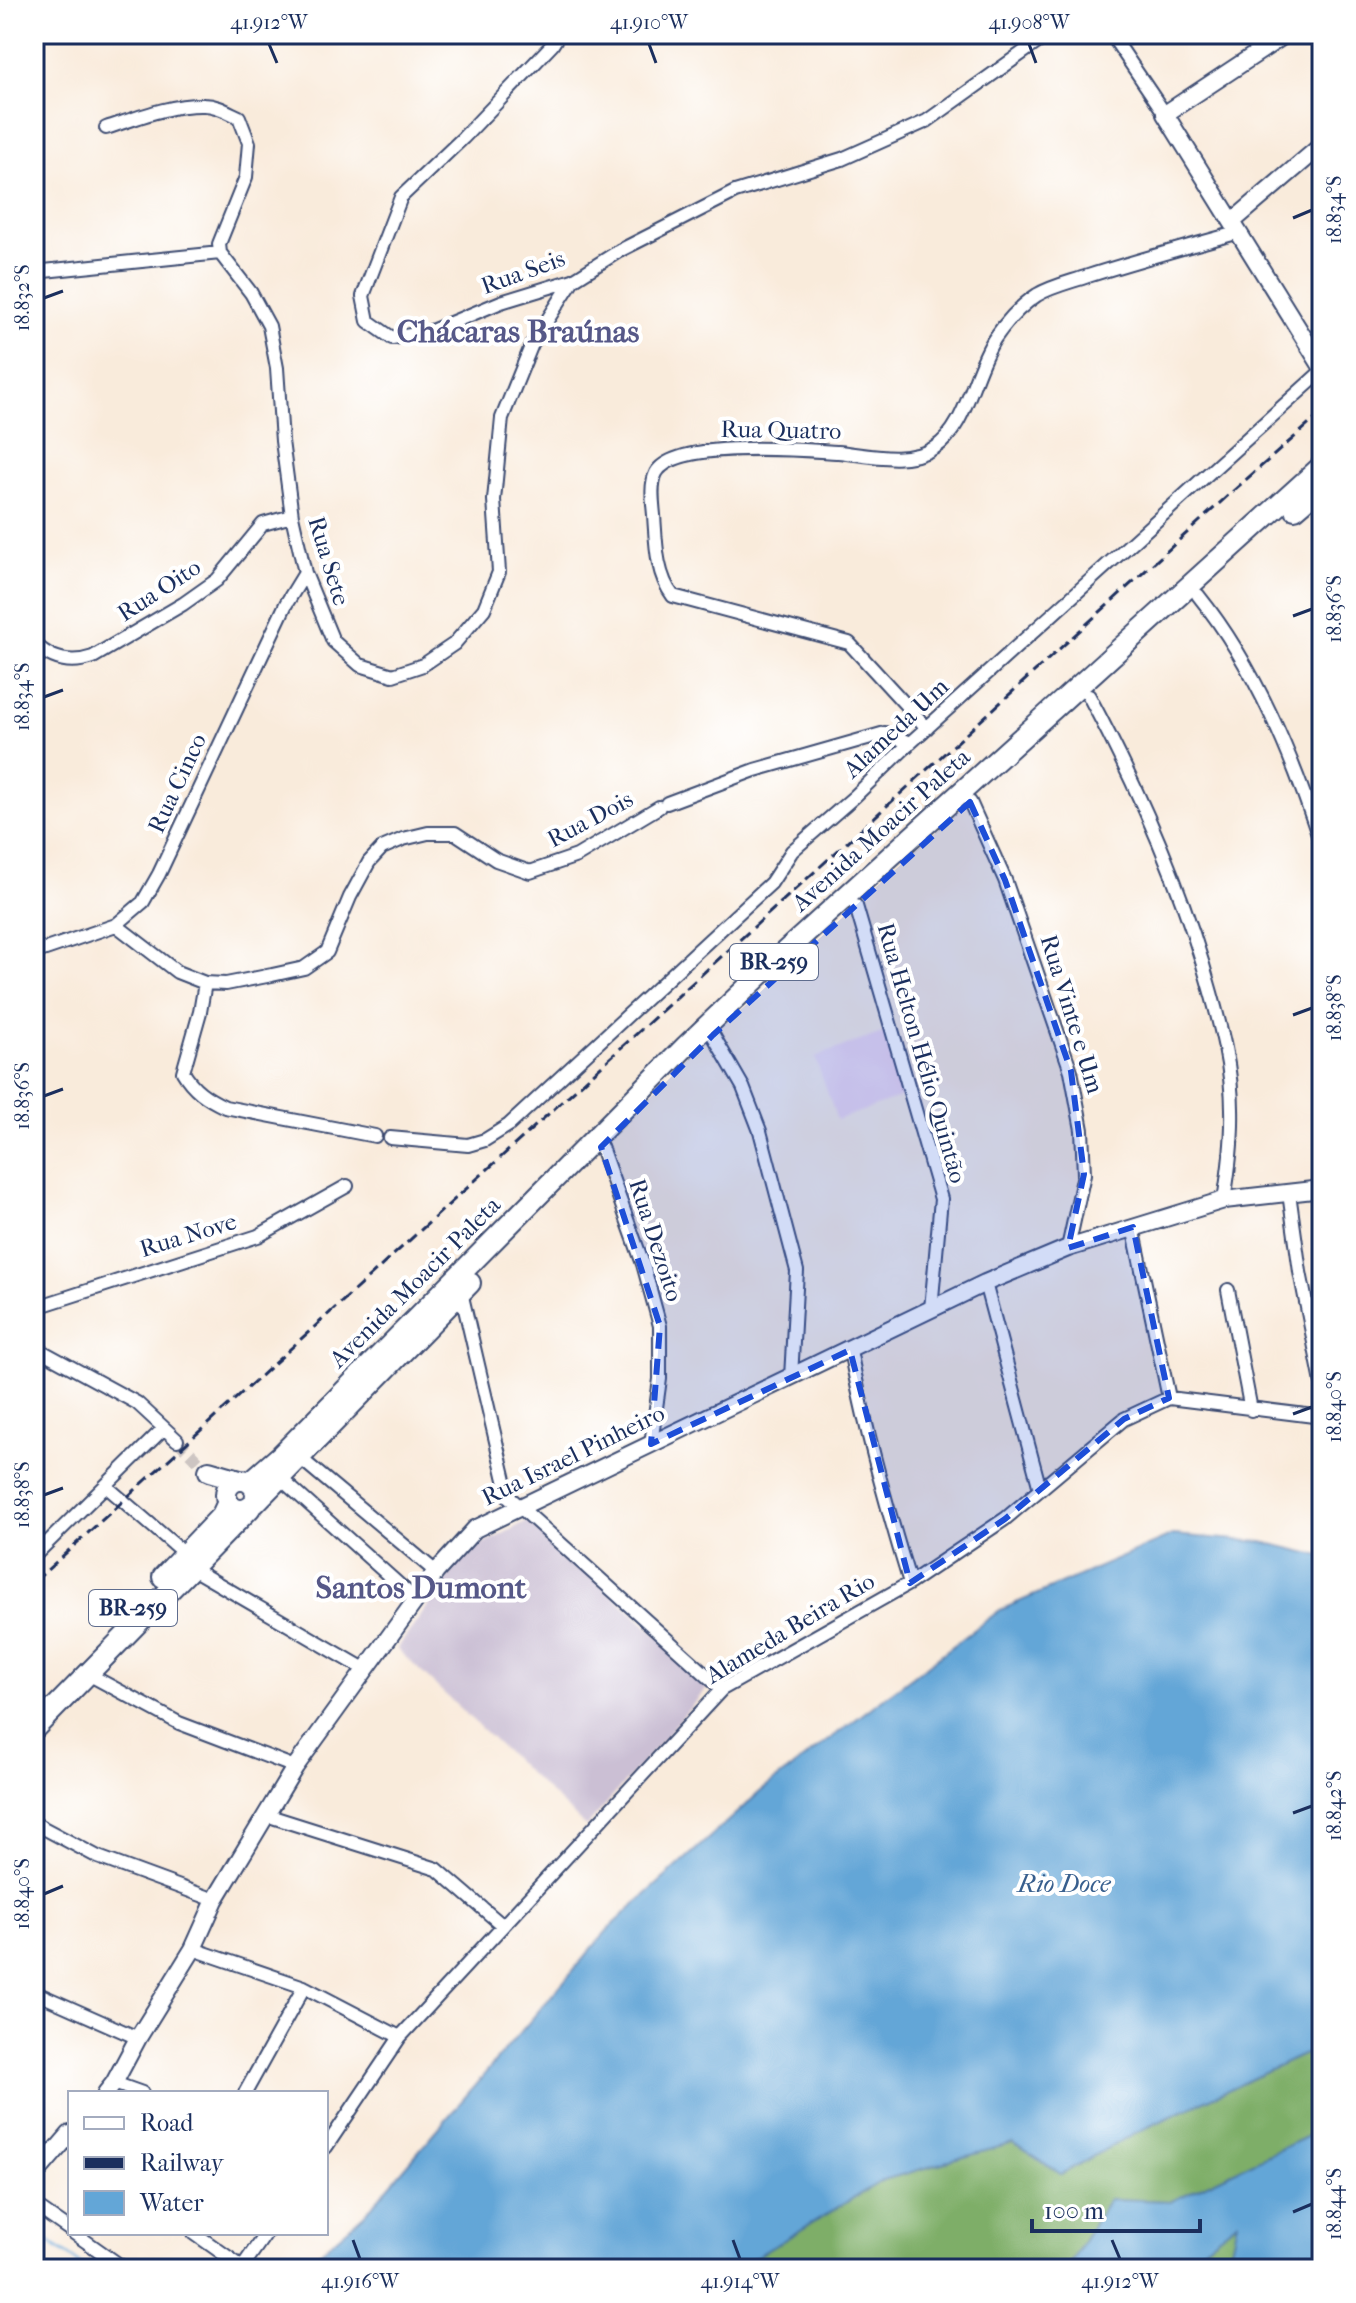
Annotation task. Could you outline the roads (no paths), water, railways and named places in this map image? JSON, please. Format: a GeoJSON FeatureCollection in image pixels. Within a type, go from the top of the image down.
{"type":"FeatureCollection","features":[{"type":"Feature","properties":{"kind":"main road","name":"Avenida Moacir Paleta"},"geometry":{"type":"LineString","coordinates":[[245,1481],[281,1455],[621,1109],[779,957],[1322,466]]}},
{"type":"Feature","properties":{"kind":"main road","name":"Avenida Moacir Paleta"},"geometry":{"type":"LineString","coordinates":[[34,1711],[188,1561],[252,1506],[713,1035],[1198,595],[1320,492]]}},
{"type":"Feature","properties":{"kind":"main road"},"geometry":{"type":"LineString","coordinates":[[204,1466],[245,1481],[256,1490],[252,1506],[240,1510],[227,1500],[220,1484],[204,1466]]}},
{"type":"Feature","properties":{"kind":"main road"},"geometry":{"type":"LineString","coordinates":[[227,1500],[228,1488],[245,1481]]}},
{"type":"Feature","properties":{"kind":"main road","name":"Avenida Moacir Paleta"},"geometry":{"type":"LineString","coordinates":[[34,1729],[88,1674],[188,1561],[222,1515],[227,1500]]}},
{"type":"Feature","properties":{"kind":"street","name":"Rua Seis"},"geometry":{"type":"LineString","coordinates":[[559,34],[463,138],[401,197],[363,296],[368,321],[392,338],[429,332],[501,302],[573,280],[619,251],[735,192],[842,159],[907,131],[927,121],[1049,34]]}},
{"type":"Feature","properties":{"kind":"street"},"geometry":{"type":"LineString","coordinates":[[1111,34],[1165,114],[1322,369]]}},
{"type":"Feature","properties":{"kind":"street"},"geometry":{"type":"LineString","coordinates":[[1165,114],[1286,34]]}},
{"type":"Feature","properties":{"kind":"street"},"geometry":{"type":"LineString","coordinates":[[34,272],[220,253],[219,244],[246,177],[249,143],[239,117],[203,105],[157,111],[106,128]]}},
{"type":"Feature","properties":{"kind":"street"},"geometry":{"type":"LineString","coordinates":[[1236,227],[1322,145]]}},
{"type":"Feature","properties":{"kind":"street","name":"Rua Quatro"},"geometry":{"type":"LineString","coordinates":[[927,728],[849,643],[673,596],[664,585],[659,562],[652,497],[655,474],[667,462],[692,454],[722,450],[813,450],[894,457],[918,455],[948,438],[993,340],[1020,308],[1036,295],[1236,227]]}},
{"type":"Feature","properties":{"kind":"street","name":"Rua Sete"},"geometry":{"type":"LineString","coordinates":[[220,253],[251,293],[269,326],[277,368],[292,516],[305,573],[333,641],[360,665],[393,675],[423,665],[454,644],[484,609],[499,572],[494,500],[502,418],[532,344],[573,280]]}},
{"type":"Feature","properties":{"kind":"street","name":"Alameda Um"},"geometry":{"type":"LineString","coordinates":[[390,1138],[468,1145],[485,1140],[509,1125],[771,883],[792,851],[1322,369]]}},
{"type":"Feature","properties":{"kind":"street","name":"Rua Oito"},"geometry":{"type":"LineString","coordinates":[[34,643],[60,660],[78,662],[93,657],[183,604],[217,580],[263,524],[292,516]]}},
{"type":"Feature","properties":{"kind":"street","name":"Rua Cinco"},"geometry":{"type":"LineString","coordinates":[[34,953],[116,925],[143,902],[286,604],[305,573]]}},
{"type":"Feature","properties":{"kind":"street"},"geometry":{"type":"LineString","coordinates":[[1198,595],[1249,674],[1283,743],[1322,847]]}},
{"type":"Feature","properties":{"kind":"street"},"geometry":{"type":"LineString","coordinates":[[1089,696],[1120,755],[1164,855],[1198,945],[1222,1030],[1232,1106],[1232,1156],[1224,1200]]}},
{"type":"Feature","properties":{"kind":"street","name":"Rua Dois"},"geometry":{"type":"LineString","coordinates":[[116,925],[177,972],[205,983],[226,984],[304,968],[327,952],[350,897],[369,862],[382,848],[403,839],[428,833],[455,833],[496,860],[530,872],[577,856],[663,805],[755,770],[885,733],[910,743]]}},
{"type":"Feature","properties":{"kind":"street","name":"Rua Vinte e Um"},"geometry":{"type":"LineString","coordinates":[[970,802],[1005,880],[1071,1071],[1082,1130],[1084,1174],[1068,1248]]}},
{"type":"Feature","properties":{"kind":"street","name":"Rua Helton Hélio Quintão"},"geometry":{"type":"LineString","coordinates":[[856,906],[941,1199],[931,1309]]}},
{"type":"Feature","properties":{"kind":"street"},"geometry":{"type":"LineString","coordinates":[[205,983],[183,1072],[191,1086],[209,1100],[225,1107],[375,1136]]}},
{"type":"Feature","properties":{"kind":"street"},"geometry":{"type":"LineString","coordinates":[[713,1035],[743,1087],[760,1131],[797,1271],[791,1377]]}},
{"type":"Feature","properties":{"kind":"street","name":"Rua Dezoito"},"geometry":{"type":"LineString","coordinates":[[601,1147],[643,1264],[660,1326],[660,1379],[651,1444]]}},
{"type":"Feature","properties":{"kind":"street","name":"Rua Nove"},"geometry":{"type":"LineString","coordinates":[[34,1308],[258,1236],[347,1186]]}},
{"type":"Feature","properties":{"kind":"street","name":"Rua Israel Pinheiro"},"geometry":{"type":"LineString","coordinates":[[110,2088],[193,1949],[215,1900],[295,1767],[415,1599],[475,1529],[985,1283],[1068,1248],[1224,1200],[1322,1189]]}},
{"type":"Feature","properties":{"kind":"street"},"geometry":{"type":"LineString","coordinates":[[1289,1193],[1300,1272],[1322,1383]]}},
{"type":"Feature","properties":{"kind":"street"},"geometry":{"type":"LineString","coordinates":[[1133,1227],[1169,1398],[1322,1417]]}},
{"type":"Feature","properties":{"kind":"street"},"geometry":{"type":"LineString","coordinates":[[985,1283],[1040,1489]]}},
{"type":"Feature","properties":{"kind":"street"},"geometry":{"type":"LineString","coordinates":[[1228,1290],[1251,1410]]}},
{"type":"Feature","properties":{"kind":"street"},"geometry":{"type":"LineString","coordinates":[[461,1292],[509,1497],[722,1689]]}},
{"type":"Feature","properties":{"kind":"street"},"geometry":{"type":"LineString","coordinates":[[34,1347],[137,1403],[177,1440]]}},
{"type":"Feature","properties":{"kind":"street"},"geometry":{"type":"LineString","coordinates":[[850,1350],[877,1478],[910,1583]]}},
{"type":"Feature","properties":{"kind":"street","name":"Alameda Beira Rio"},"geometry":{"type":"LineString","coordinates":[[328,2144],[400,2037],[722,1689],[910,1583],[1005,1519],[1124,1419],[1169,1398]]}},
{"type":"Feature","properties":{"kind":"street"},"geometry":{"type":"LineString","coordinates":[[34,1556],[164,1428]]}},
{"type":"Feature","properties":{"kind":"street"},"geometry":{"type":"LineString","coordinates":[[299,1457],[436,1572]]}},
{"type":"Feature","properties":{"kind":"street"},"geometry":{"type":"LineString","coordinates":[[279,1477],[415,1599]]}},
{"type":"Feature","properties":{"kind":"street"},"geometry":{"type":"LineString","coordinates":[[107,1487],[188,1561],[366,1670]]}},
{"type":"Feature","properties":{"kind":"street"},"geometry":{"type":"LineString","coordinates":[[88,1674],[179,1723],[295,1767]]}},
{"type":"Feature","properties":{"kind":"street"},"geometry":{"type":"LineString","coordinates":[[266,1815],[437,1869],[502,1925]]}},
{"type":"Feature","properties":{"kind":"street"},"geometry":{"type":"LineString","coordinates":[[34,1823],[98,1857],[215,1900]]}},
{"type":"Feature","properties":{"kind":"street"},"geometry":{"type":"LineString","coordinates":[[193,1949],[304,1987],[400,2037]]}},
{"type":"Feature","properties":{"kind":"street"},"geometry":{"type":"LineString","coordinates":[[246,2091],[304,1987]]}},
{"type":"Feature","properties":{"kind":"street"},"geometry":{"type":"LineString","coordinates":[[34,1992],[138,2038]]}},
{"type":"Feature","properties":{"kind":"street"},"geometry":{"type":"LineString","coordinates":[[34,2176],[68,2140]]}},
{"type":"Feature","properties":{"kind":"street"},"geometry":{"type":"LineString","coordinates":[[34,2205],[68,2229]]}},
{"type":"Feature","properties":{"kind":"street"},"geometry":{"type":"LineString","coordinates":[[76,2235],[125,2269]]}},
{"type":"Feature","properties":{"kind":"street"},"geometry":{"type":"LineString","coordinates":[[210,2237],[242,2268],[265,2235]]}},
{"type":"Feature","properties":{"kind":"water","name":"Rio Doce"},"geometry":{"type":"Polygon","coordinates":[[[1173,1535],[1263,1542],[1322,1556],[1322,2046],[1135,2133],[1061,2174],[1013,2143],[883,2180],[736,2269],[301,2269],[366,2213],[612,1925],[760,1792],[1000,1610],[1173,1535]]]}},
{"type":"Feature","properties":{"kind":"water"},"geometry":{"type":"Polygon","coordinates":[[[1322,2129],[1322,2269],[1224,2269],[1237,2222],[1176,2269],[1067,2269],[1109,2199],[1172,2201],[1322,2129]]]}},
{"type":"Feature","properties":{"kind":"waterway"},"geometry":{"type":"LineString","coordinates":[[34,2231],[88,2269]]}},
{"type":"Feature","properties":{"kind":"tunnel"},"geometry":{"type":"LineString","coordinates":[[177,1440],[198,1461]]}},
{"type":"Feature","properties":{"kind":"railway"},"geometry":{"type":"LineString","coordinates":[[34,1582],[1322,413]]}},
{"type":"Feature","properties":{"kind":"district","name":"Chácaras Braúnas"},"geometry":{"type":"Point","coordinates":[518,331]}},
{"type":"Feature","properties":{"kind":"district","name":"Santos Dumont"},"geometry":{"type":"Point","coordinates":[421,1587]}}]}
